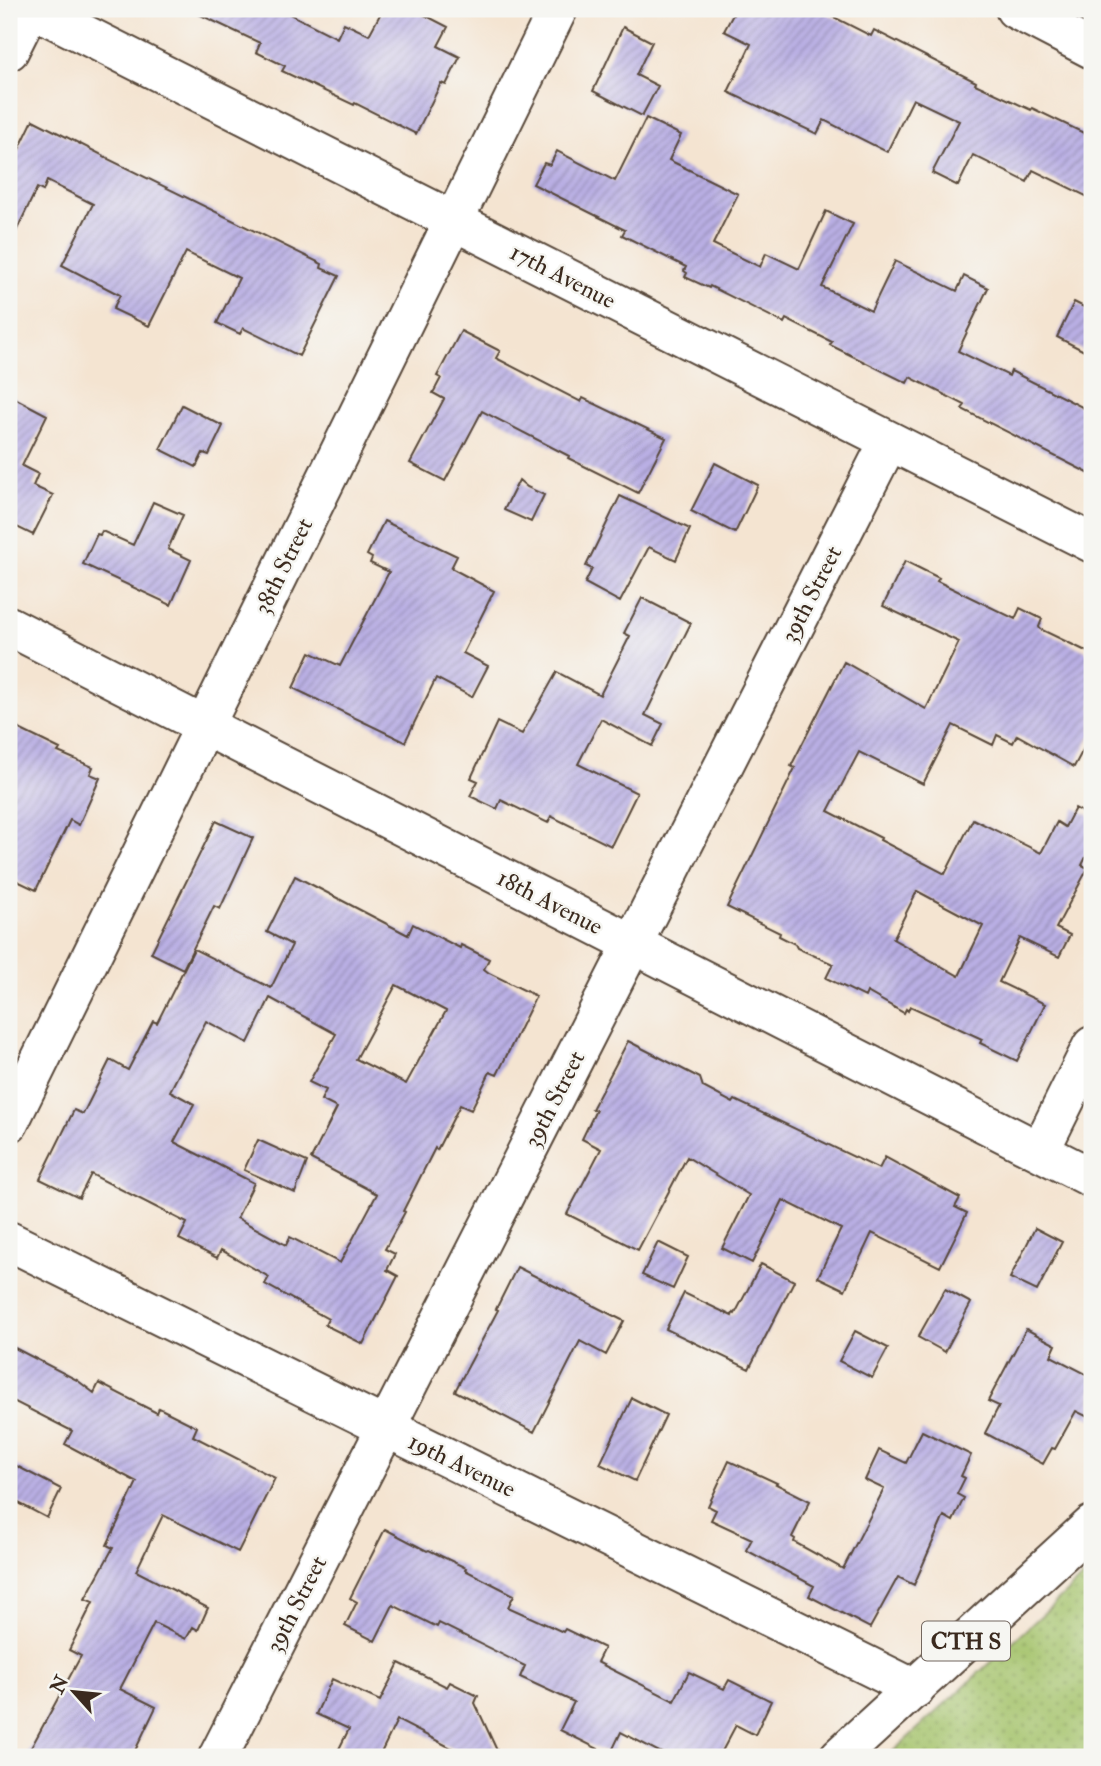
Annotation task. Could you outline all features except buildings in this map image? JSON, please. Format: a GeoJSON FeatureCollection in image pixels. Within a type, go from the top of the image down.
{"type":"FeatureCollection","features":[{"type":"Feature","properties":{"kind":"street"},"geometry":{"type":"LineString","coordinates":[[9,51],[32,9]]}},
{"type":"Feature","properties":{"kind":"street","name":"17th Avenue"},"geometry":{"type":"LineString","coordinates":[[32,9],[1092,543]]}},
{"type":"Feature","properties":{"kind":"street","name":"38th Street"},"geometry":{"type":"LineString","coordinates":[[9,1122],[558,9]]}},
{"type":"Feature","properties":{"kind":"street"},"geometry":{"type":"LineString","coordinates":[[1015,9],[1092,49]]}},
{"type":"Feature","properties":{"kind":"street","name":"39th Street"},"geometry":{"type":"LineString","coordinates":[[218,1757],[889,441]]}},
{"type":"Feature","properties":{"kind":"street","name":"18th Avenue"},"geometry":{"type":"LineString","coordinates":[[9,626],[1092,1178]]}},
{"type":"Feature","properties":{"kind":"street"},"geometry":{"type":"LineString","coordinates":[[1040,1151],[1092,1046]]}},
{"type":"Feature","properties":{"kind":"street","name":"19th Avenue"},"geometry":{"type":"LineString","coordinates":[[9,1241],[915,1689]]}},
{"type":"Feature","properties":{"kind":"street","name":"CTH S"},"geometry":{"type":"LineString","coordinates":[[839,1757],[1092,1525]]}},
{"type":"Feature","properties":{"kind":"green space"},"geometry":{"type":"Polygon","coordinates":[[[1092,1569],[1092,1757],[887,1757],[1092,1569]]]}}]}
